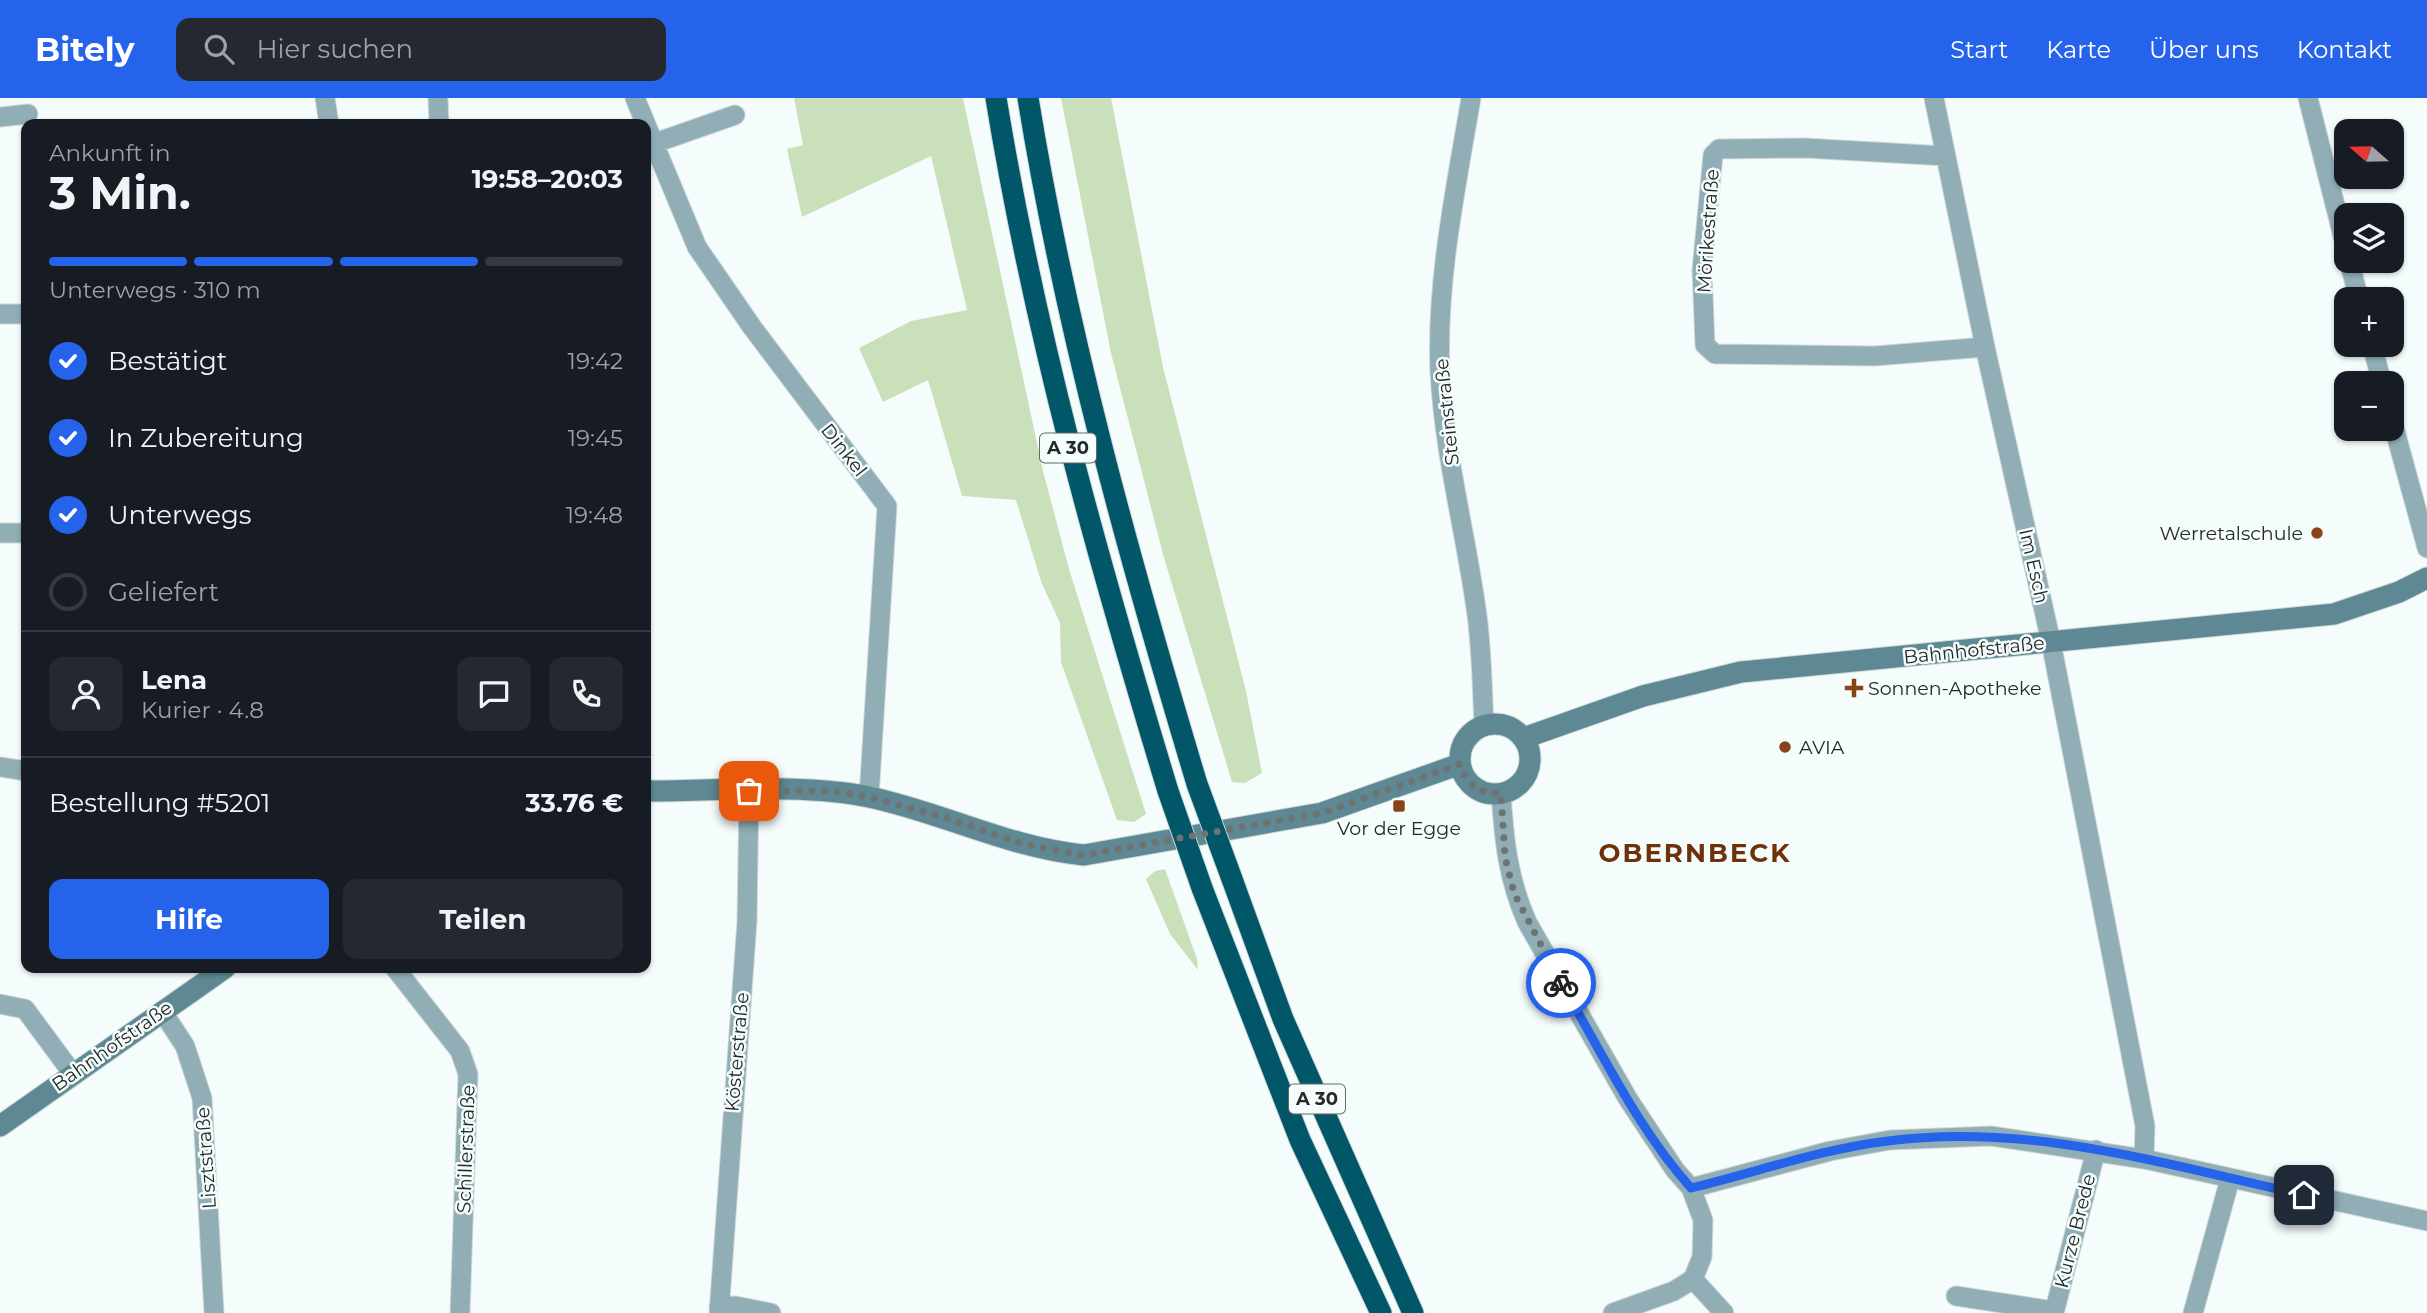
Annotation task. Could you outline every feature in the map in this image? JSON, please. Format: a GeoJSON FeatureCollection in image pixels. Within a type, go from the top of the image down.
{"type":"FeatureCollection","features":[{"type":"Feature","properties":{"kind":"highway","name":"A 30"},"geometry":{"type":"LineString","coordinates":[[996,98],[1044,344],[1070,456],[1100,567],[1168,791],[1202,888],[1300,1140],[1381,1313]]}},
{"type":"Feature","properties":{"kind":"highway","name":"A 30"},"geometry":{"type":"LineString","coordinates":[[1028,98],[1074,342],[1131,566],[1197,784],[1288,1032],[1413,1313]]}},
{"type":"Feature","properties":{"kind":"street"},"geometry":{"type":"LineString","coordinates":[[325,98],[328,119]]}},
{"type":"Feature","properties":{"kind":"street"},"geometry":{"type":"LineString","coordinates":[[438,98],[439,119]]}},
{"type":"Feature","properties":{"kind":"street","name":"Dinkel"},"geometry":{"type":"LineString","coordinates":[[635,98],[644,119]]}},
{"type":"Feature","properties":{"kind":"street","name":"Steinstraße"},"geometry":{"type":"LineString","coordinates":[[1471,98],[1451,217],[1440,322],[1440,372],[1446,432],[1477,611],[1484,725]]}},
{"type":"Feature","properties":{"kind":"street","name":"Im Esch"},"geometry":{"type":"LineString","coordinates":[[1934,98],[1984,347],[2051,642],[2145,1126],[2144,1159]]}},
{"type":"Feature","properties":{"kind":"street"},"geometry":{"type":"LineString","coordinates":[[2308,98],[2334,203]]}},
{"type":"Feature","properties":{"kind":"street"},"geometry":{"type":"LineString","coordinates":[[0,117],[28,112]]}},
{"type":"Feature","properties":{"kind":"street"},"geometry":{"type":"LineString","coordinates":[[655,143],[735,114]]}},
{"type":"Feature","properties":{"kind":"street","name":"Dinkel"},"geometry":{"type":"LineString","coordinates":[[651,134],[697,247],[752,327],[887,506],[869,797]]}},
{"type":"Feature","properties":{"kind":"street","name":"Mörikestraße"},"geometry":{"type":"LineString","coordinates":[[1946,156],[1805,148],[1719,149],[1713,155],[1702,270],[1705,345],[1715,354],[1862,356],[1984,347]]}},
{"type":"Feature","properties":{"kind":"street"},"geometry":{"type":"LineString","coordinates":[[0,314],[21,314]]}},
{"type":"Feature","properties":{"kind":"street"},"geometry":{"type":"LineString","coordinates":[[2398,441],[2427,548]]}},
{"type":"Feature","properties":{"kind":"street"},"geometry":{"type":"LineString","coordinates":[[0,533],[21,533]]}},
{"type":"Feature","properties":{"kind":"street","name":"Bahnhofstraße"},"geometry":{"type":"LineString","coordinates":[[1524,738],[1643,696],[1741,673],[2334,614],[2375,601],[2427,578]]}},
{"type":"Feature","properties":{"kind":"street"},"geometry":{"type":"LineString","coordinates":[[1484,725],[1506,725],[1524,738],[1530,761],[1527,772],[1512,790],[1489,793],[1470,783],[1460,764],[1463,745],[1475,729],[1484,725]]}},
{"type":"Feature","properties":{"kind":"street"},"geometry":{"type":"LineString","coordinates":[[651,790],[833,791],[869,797],[947,818],[1023,844],[1084,855],[1322,813],[1460,764]]}},
{"type":"Feature","properties":{"kind":"street"},"geometry":{"type":"LineString","coordinates":[[0,767],[21,770]]}},
{"type":"Feature","properties":{"kind":"street","name":"Kösterstraße"},"geometry":{"type":"LineString","coordinates":[[719,1310],[747,921],[749,791]]}},
{"type":"Feature","properties":{"kind":"street"},"geometry":{"type":"LineString","coordinates":[[1501,793],[1505,857],[1514,893],[1527,922],[1628,1099],[1675,1170],[1691,1188],[1703,1220],[1702,1257],[1693,1279],[1674,1291],[1613,1313]]}},
{"type":"Feature","properties":{"kind":"street","name":"Bahnhofstraße"},"geometry":{"type":"LineString","coordinates":[[0,1126],[218,973]]}},
{"type":"Feature","properties":{"kind":"street","name":"Schillerstraße"},"geometry":{"type":"LineString","coordinates":[[399,973],[460,1051],[468,1074],[460,1313]]}},
{"type":"Feature","properties":{"kind":"street"},"geometry":{"type":"LineString","coordinates":[[0,1004],[25,1009],[73,1074]]}},
{"type":"Feature","properties":{"kind":"street","name":"Lisztstraße"},"geometry":{"type":"LineString","coordinates":[[162,1011],[185,1046],[202,1098],[214,1313]]}},
{"type":"Feature","properties":{"kind":"street"},"geometry":{"type":"LineString","coordinates":[[1691,1188],[1830,1151],[1890,1140],[1991,1136],[2144,1159],[2427,1222]]}},
{"type":"Feature","properties":{"kind":"street","name":"Kurze Brede"},"geometry":{"type":"LineString","coordinates":[[1956,1296],[2054,1312],[2096,1150]]}},
{"type":"Feature","properties":{"kind":"street"},"geometry":{"type":"LineString","coordinates":[[2193,1313],[2230,1179]]}},
{"type":"Feature","properties":{"kind":"street"},"geometry":{"type":"LineString","coordinates":[[1693,1279],[1724,1313]]}},
{"type":"Feature","properties":{"kind":"street"},"geometry":{"type":"LineString","coordinates":[[719,1310],[736,1306],[771,1313]]}},
{"type":"Feature","properties":{"kind":"green space"},"geometry":{"type":"Polygon","coordinates":[[[794,98],[963,98],[1043,471],[1069,569],[1146,814],[1134,822],[1117,820],[1061,662],[1060,623],[1042,584],[1016,500],[962,496],[928,380],[883,402],[859,348],[911,321],[967,310],[931,156],[802,217],[787,149],[803,145],[794,98]]]}},
{"type":"Feature","properties":{"kind":"green space"},"geometry":{"type":"Polygon","coordinates":[[[1061,98],[1111,98],[1163,367],[1246,691],[1262,773],[1245,783],[1232,782],[1164,558],[1111,353],[1061,98]]]}},
{"type":"Feature","properties":{"kind":"green space"},"geometry":{"type":"Polygon","coordinates":[[[1165,869],[1197,959],[1198,970],[1170,934],[1146,879],[1155,871],[1165,869]]]}},
{"type":"Feature","properties":{"kind":"way so far"},"geometry":{"type":"LineString","coordinates":[[749,791],[833,791],[869,797],[947,818],[1023,844],[1057,853],[1084,855],[1322,813],[1460,764],[1464,775],[1479,790],[1501,793],[1505,857],[1514,893],[1561,983]]}},
{"type":"Feature","properties":{"kind":"place","name":"Werretalschule"},"geometry":{"type":"Point","coordinates":[2317,533]}},
{"type":"Feature","properties":{"kind":"place","name":"Sonnen-Apotheke"},"geometry":{"type":"Point","coordinates":[1854,688]}},
{"type":"Feature","properties":{"kind":"place","name":"AVIA"},"geometry":{"type":"Point","coordinates":[1785,747]}},
{"type":"Feature","properties":{"kind":"place","name":"Vor der Egge"},"geometry":{"type":"Point","coordinates":[1399,806]}},
{"type":"Feature","properties":{"kind":"district","name":"OBERNBECK"},"geometry":{"type":"Point","coordinates":[1695,853]}},
{"type":"Feature","properties":{"kind":"route"},"geometry":{"type":"LineString","coordinates":[[1561,983],[1628,1099],[1675,1170],[1691,1188],[1830,1151],[1890,1140],[1991,1136],[2028,1139],[2144,1159],[2304,1195]]}}]}
